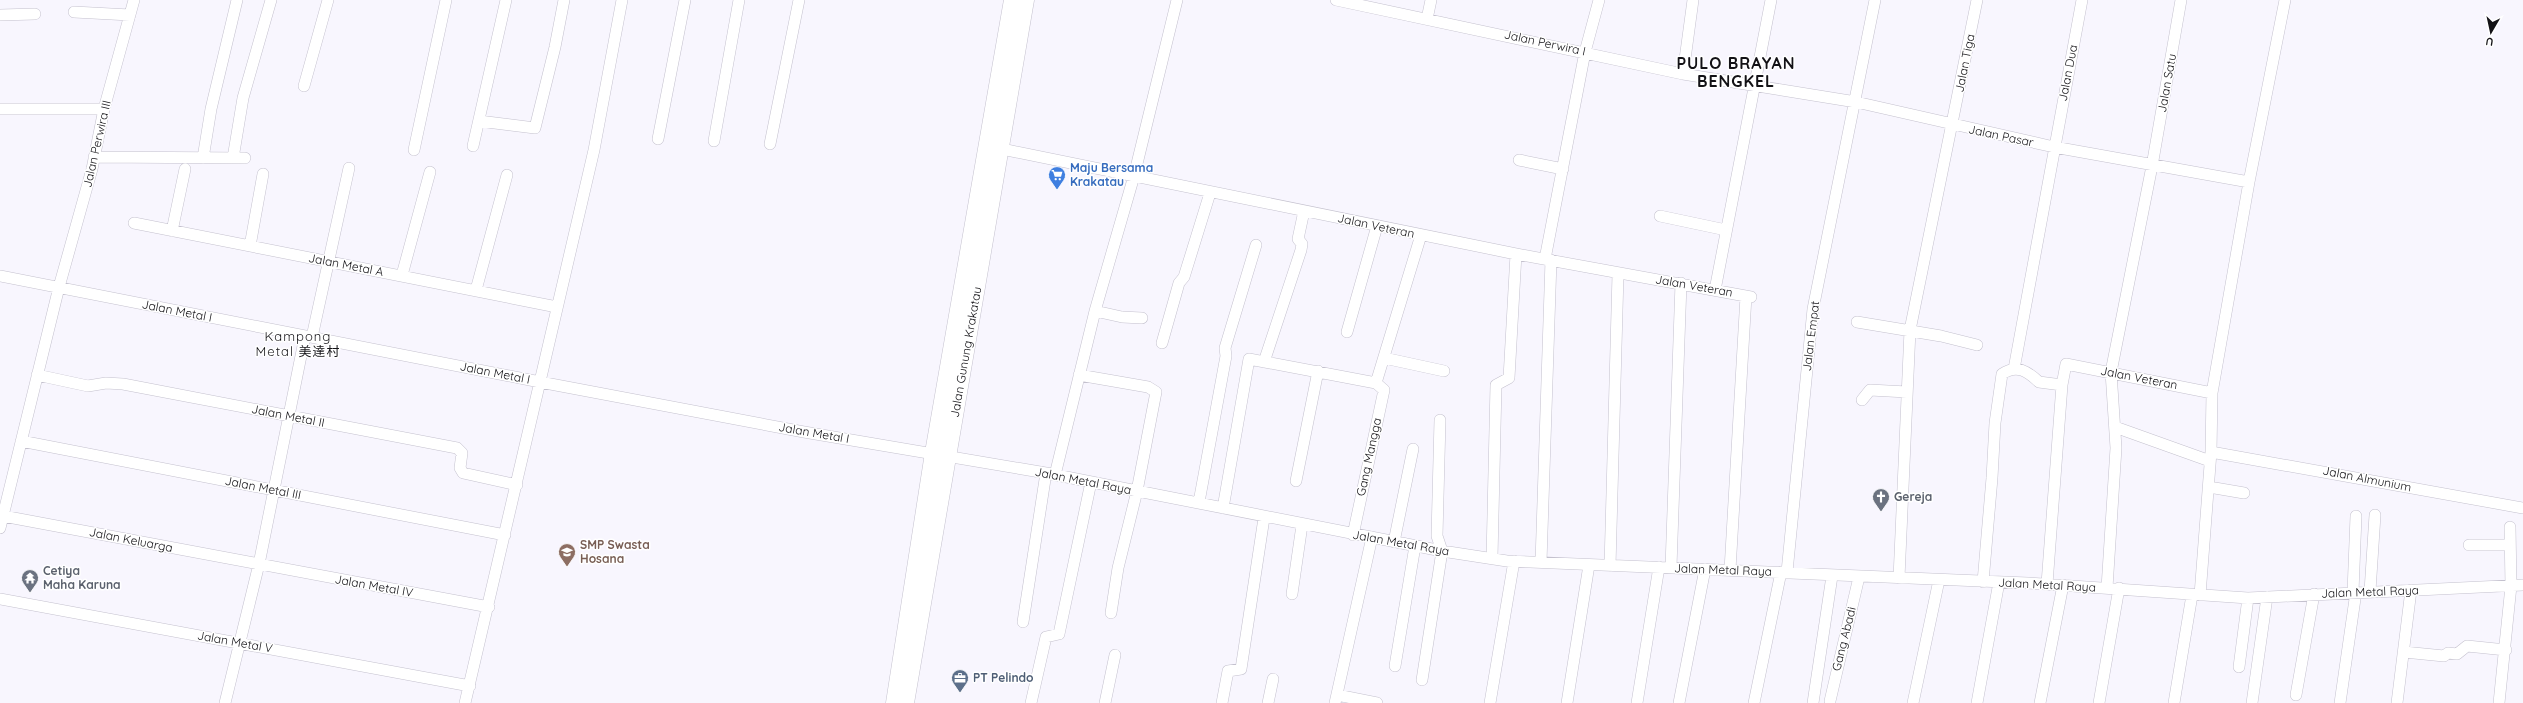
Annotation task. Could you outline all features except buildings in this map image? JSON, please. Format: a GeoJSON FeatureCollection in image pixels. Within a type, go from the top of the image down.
{"type":"FeatureCollection","features":[{"type":"Feature","properties":{"kind":"highway","name":"Jalan Gunung Krakatau"},"geometry":{"type":"LineString","coordinates":[[894,703],[933,453],[1012,0]]}},
{"type":"Feature","properties":{"kind":"highway","name":"Jalan Gunung Krakatau"},"geometry":{"type":"LineString","coordinates":[[906,703],[1002,149],[1026,0]]}},
{"type":"Feature","properties":{"kind":"street","name":"Jalan Perwira III"},"geometry":{"type":"LineString","coordinates":[[0,528],[59,287],[93,163],[104,109],[134,0]]}},
{"type":"Feature","properties":{"kind":"street"},"geometry":{"type":"LineString","coordinates":[[203,158],[212,102],[237,0]]}},
{"type":"Feature","properties":{"kind":"street"},"geometry":{"type":"LineString","coordinates":[[233,158],[243,98],[271,0]]}},
{"type":"Feature","properties":{"kind":"street"},"geometry":{"type":"LineString","coordinates":[[304,86],[328,0]]}},
{"type":"Feature","properties":{"kind":"street"},"geometry":{"type":"LineString","coordinates":[[414,150],[446,0]]}},
{"type":"Feature","properties":{"kind":"street"},"geometry":{"type":"LineString","coordinates":[[473,146],[506,0]]}},
{"type":"Feature","properties":{"kind":"street"},"geometry":{"type":"LineString","coordinates":[[479,121],[535,128],[555,47],[564,0]]}},
{"type":"Feature","properties":{"kind":"street"},"geometry":{"type":"LineString","coordinates":[[465,703],[489,607],[593,153],[622,0]]}},
{"type":"Feature","properties":{"kind":"street"},"geometry":{"type":"LineString","coordinates":[[658,139],[685,0]]}},
{"type":"Feature","properties":{"kind":"street"},"geometry":{"type":"LineString","coordinates":[[714,141],[739,0]]}},
{"type":"Feature","properties":{"kind":"street"},"geometry":{"type":"LineString","coordinates":[[770,144],[799,0]]}},
{"type":"Feature","properties":{"kind":"street"},"geometry":{"type":"LineString","coordinates":[[1022,622],[1051,474],[1079,375],[1095,311],[1134,176],[1177,0]]}},
{"type":"Feature","properties":{"kind":"street","name":"Jalan Perwira I"},"geometry":{"type":"LineString","coordinates":[[1336,0],[1683,74],[1754,86]]}},
{"type":"Feature","properties":{"kind":"street"},"geometry":{"type":"LineString","coordinates":[[1427,19],[1431,0]]}},
{"type":"Feature","properties":{"kind":"street"},"geometry":{"type":"LineString","coordinates":[[1541,562],[1548,260],[1563,168],[1585,52],[1599,0]]}},
{"type":"Feature","properties":{"kind":"street"},"geometry":{"type":"LineString","coordinates":[[1683,74],[1693,0]]}},
{"type":"Feature","properties":{"kind":"street"},"geometry":{"type":"LineString","coordinates":[[1715,290],[1770,0]]}},
{"type":"Feature","properties":{"kind":"street","name":"Jalan Empat"},"geometry":{"type":"LineString","coordinates":[[1754,703],[1784,572],[1813,309],[1856,102],[1875,0]]}},
{"type":"Feature","properties":{"kind":"street","name":"Jalan Tiga"},"geometry":{"type":"LineString","coordinates":[[1899,578],[1910,330],[1977,0]]}},
{"type":"Feature","properties":{"kind":"street","name":"Jalan Dua"},"geometry":{"type":"LineString","coordinates":[[2014,368],[2082,0]]}},
{"type":"Feature","properties":{"kind":"street","name":"Jalan Satu"},"geometry":{"type":"LineString","coordinates":[[2107,588],[2116,448],[2111,372],[2152,166],[2181,0]]}},
{"type":"Feature","properties":{"kind":"street"},"geometry":{"type":"LineString","coordinates":[[2174,703],[2196,595],[2209,487],[2212,393],[2249,182],[2285,0]]}},
{"type":"Feature","properties":{"kind":"street"},"geometry":{"type":"LineString","coordinates":[[74,12],[130,15]]}},
{"type":"Feature","properties":{"kind":"street"},"geometry":{"type":"LineString","coordinates":[[0,15],[36,14]]}},
{"type":"Feature","properties":{"kind":"street","name":"Jalan Pasar"},"geometry":{"type":"LineString","coordinates":[[1754,86],[1856,102],[1952,126],[2054,147],[2152,166],[2249,182]]}},
{"type":"Feature","properties":{"kind":"street"},"geometry":{"type":"LineString","coordinates":[[0,109],[104,109]]}},
{"type":"Feature","properties":{"kind":"street","name":"Jalan Veteran"},"geometry":{"type":"LineString","coordinates":[[1002,149],[1210,193],[1516,254],[1618,274],[1681,283],[1749,296],[1730,570]]}},
{"type":"Feature","properties":{"kind":"street"},"geometry":{"type":"LineString","coordinates":[[93,163],[203,158],[245,158]]}},
{"type":"Feature","properties":{"kind":"street"},"geometry":{"type":"LineString","coordinates":[[1519,160],[1563,168]]}},
{"type":"Feature","properties":{"kind":"street"},"geometry":{"type":"LineString","coordinates":[[225,703],[241,643],[290,416],[308,337],[329,262],[349,168]]}},
{"type":"Feature","properties":{"kind":"street"},"geometry":{"type":"LineString","coordinates":[[172,231],[185,169]]}},
{"type":"Feature","properties":{"kind":"street"},"geometry":{"type":"LineString","coordinates":[[402,275],[430,172]]}},
{"type":"Feature","properties":{"kind":"street"},"geometry":{"type":"LineString","coordinates":[[250,246],[263,174]]}},
{"type":"Feature","properties":{"kind":"street"},"geometry":{"type":"LineString","coordinates":[[476,290],[507,175]]}},
{"type":"Feature","properties":{"kind":"street"},"geometry":{"type":"LineString","coordinates":[[1162,343],[1179,283],[1184,277],[1210,193]]}},
{"type":"Feature","properties":{"kind":"street"},"geometry":{"type":"LineString","coordinates":[[1264,362],[1301,250],[1302,244],[1298,239],[1304,211]]}},
{"type":"Feature","properties":{"kind":"street"},"geometry":{"type":"LineString","coordinates":[[1660,216],[1726,230]]}},
{"type":"Feature","properties":{"kind":"street","name":"Jalan Metal A"},"geometry":{"type":"LineString","coordinates":[[134,223],[557,307]]}},
{"type":"Feature","properties":{"kind":"street"},"geometry":{"type":"LineString","coordinates":[[1347,332],[1377,226]]}},
{"type":"Feature","properties":{"kind":"street"},"geometry":{"type":"LineString","coordinates":[[1223,508],[1249,359],[1376,383],[1421,235]]}},
{"type":"Feature","properties":{"kind":"street"},"geometry":{"type":"LineString","coordinates":[[1199,502],[1214,428],[1226,356],[1225,348],[1256,245]]}},
{"type":"Feature","properties":{"kind":"street"},"geometry":{"type":"LineString","coordinates":[[1492,558],[1496,385],[1509,378],[1516,254]]}},
{"type":"Feature","properties":{"kind":"street"},"geometry":{"type":"LineString","coordinates":[[1610,566],[1618,274]]}},
{"type":"Feature","properties":{"kind":"street"},"geometry":{"type":"LineString","coordinates":[[0,276],[59,287]]}},
{"type":"Feature","properties":{"kind":"street"},"geometry":{"type":"LineString","coordinates":[[1671,567],[1681,283]]}},
{"type":"Feature","properties":{"kind":"street","name":"Jalan Metal I"},"geometry":{"type":"LineString","coordinates":[[59,287],[540,382],[804,432],[933,453]]}},
{"type":"Feature","properties":{"kind":"street"},"geometry":{"type":"LineString","coordinates":[[1095,311],[1122,317],[1142,318]]}},
{"type":"Feature","properties":{"kind":"street"},"geometry":{"type":"LineString","coordinates":[[1857,322],[1910,330],[1977,345]]}},
{"type":"Feature","properties":{"kind":"street"},"geometry":{"type":"LineString","coordinates":[[1384,358],[1444,371]]}},
{"type":"Feature","properties":{"kind":"street","name":"Jalan Veteran"},"geometry":{"type":"LineString","coordinates":[[2062,386],[2066,364],[2212,393]]}},
{"type":"Feature","properties":{"kind":"street"},"geometry":{"type":"LineString","coordinates":[[1983,582],[1992,478],[1994,423],[2000,382],[2003,373],[2014,368],[2027,371],[2038,382],[2062,386],[2047,584]]}},
{"type":"Feature","properties":{"kind":"street"},"geometry":{"type":"LineString","coordinates":[[1296,481],[1318,371]]}},
{"type":"Feature","properties":{"kind":"street","name":"Jalan Metal II"},"geometry":{"type":"LineString","coordinates":[[37,375],[88,386],[106,383],[123,384],[457,448],[462,453],[460,468],[463,473],[517,485]]}},
{"type":"Feature","properties":{"kind":"street"},"geometry":{"type":"LineString","coordinates":[[1079,375],[1151,387],[1156,392],[1137,491],[1118,568],[1111,613]]}},
{"type":"Feature","properties":{"kind":"street","name":"Gang Mangga"},"geometry":{"type":"LineString","coordinates":[[1352,535],[1384,390],[1376,383]]}},
{"type":"Feature","properties":{"kind":"street"},"geometry":{"type":"LineString","coordinates":[[1862,400],[1870,390],[1907,392]]}},
{"type":"Feature","properties":{"kind":"street"},"geometry":{"type":"LineString","coordinates":[[1422,680],[1442,551],[1437,536],[1440,420]]}},
{"type":"Feature","properties":{"kind":"street","name":"Jalan Almunium"},"geometry":{"type":"LineString","coordinates":[[2115,427],[2211,457],[2523,508]]}},
{"type":"Feature","properties":{"kind":"street","name":"Jalan Metal III"},"geometry":{"type":"LineString","coordinates":[[21,440],[505,535]]}},
{"type":"Feature","properties":{"kind":"street"},"geometry":{"type":"LineString","coordinates":[[1394,542],[1413,449]]}},
{"type":"Feature","properties":{"kind":"street","name":"Jalan Metal Raya"},"geometry":{"type":"LineString","coordinates":[[933,453],[1199,502],[1264,518],[1352,535],[1372,537],[1442,551],[1514,561],[1610,566],[1704,568],[1832,576],[2047,584],[2248,598],[2370,591],[2523,585]]}},
{"type":"Feature","properties":{"kind":"street"},"geometry":{"type":"LineString","coordinates":[[1031,703],[1046,636],[1059,634],[1092,482]]}},
{"type":"Feature","properties":{"kind":"street"},"geometry":{"type":"LineString","coordinates":[[2209,487],[2244,493]]}},
{"type":"Feature","properties":{"kind":"street"},"geometry":{"type":"LineString","coordinates":[[2370,591],[2375,515]]}},
{"type":"Feature","properties":{"kind":"street","name":"Jalan Keluarga"},"geometry":{"type":"LineString","coordinates":[[3,516],[259,564]]}},
{"type":"Feature","properties":{"kind":"street"},"geometry":{"type":"LineString","coordinates":[[2340,703],[2355,592],[2356,516]]}},
{"type":"Feature","properties":{"kind":"street"},"geometry":{"type":"LineString","coordinates":[[1222,703],[1228,672],[1241,669],[1264,518]]}},
{"type":"Feature","properties":{"kind":"street"},"geometry":{"type":"LineString","coordinates":[[1292,594],[1302,525]]}},
{"type":"Feature","properties":{"kind":"street"},"geometry":{"type":"LineString","coordinates":[[2499,703],[2506,650],[2511,586],[2510,527]]}},
{"type":"Feature","properties":{"kind":"street"},"geometry":{"type":"LineString","coordinates":[[1372,537],[1336,699],[1377,703]]}},
{"type":"Feature","properties":{"kind":"street"},"geometry":{"type":"LineString","coordinates":[[2469,545],[2510,545]]}},
{"type":"Feature","properties":{"kind":"street"},"geometry":{"type":"LineString","coordinates":[[1395,666],[1415,546]]}},
{"type":"Feature","properties":{"kind":"street"},"geometry":{"type":"LineString","coordinates":[[1490,703],[1514,561]]}},
{"type":"Feature","properties":{"kind":"street","name":"Jalan Metal IV"},"geometry":{"type":"LineString","coordinates":[[259,564],[489,607]]}},
{"type":"Feature","properties":{"kind":"street"},"geometry":{"type":"LineString","coordinates":[[1567,703],[1589,565]]}},
{"type":"Feature","properties":{"kind":"street"},"geometry":{"type":"LineString","coordinates":[[1637,703],[1659,567]]}},
{"type":"Feature","properties":{"kind":"street"},"geometry":{"type":"LineString","coordinates":[[1679,703],[1704,568]]}},
{"type":"Feature","properties":{"kind":"street"},"geometry":{"type":"LineString","coordinates":[[1813,703],[1816,672],[1832,576]]}},
{"type":"Feature","properties":{"kind":"street","name":"Gang Abadi"},"geometry":{"type":"LineString","coordinates":[[1830,701],[1859,577]]}},
{"type":"Feature","properties":{"kind":"street"},"geometry":{"type":"LineString","coordinates":[[1913,703],[1939,580]]}},
{"type":"Feature","properties":{"kind":"street"},"geometry":{"type":"LineString","coordinates":[[1977,703],[2000,582]]}},
{"type":"Feature","properties":{"kind":"street"},"geometry":{"type":"LineString","coordinates":[[2040,703],[2063,585]]}},
{"type":"Feature","properties":{"kind":"street"},"geometry":{"type":"LineString","coordinates":[[2100,703],[2118,588]]}},
{"type":"Feature","properties":{"kind":"street"},"geometry":{"type":"LineString","coordinates":[[2397,703],[2411,590]]}},
{"type":"Feature","properties":{"kind":"street"},"geometry":{"type":"LineString","coordinates":[[2296,695],[2314,594]]}},
{"type":"Feature","properties":{"kind":"street"},"geometry":{"type":"LineString","coordinates":[[2252,703],[2267,597]]}},
{"type":"Feature","properties":{"kind":"street"},"geometry":{"type":"LineString","coordinates":[[2239,667],[2248,598]]}},
{"type":"Feature","properties":{"kind":"street","name":"Jalan Metal V"},"geometry":{"type":"LineString","coordinates":[[0,599],[470,686]]}},
{"type":"Feature","properties":{"kind":"street"},"geometry":{"type":"LineString","coordinates":[[2404,652],[2444,656],[2448,653],[2458,654],[2467,646],[2506,650]]}},
{"type":"Feature","properties":{"kind":"street"},"geometry":{"type":"LineString","coordinates":[[1105,703],[1114,656]]}},
{"type":"Feature","properties":{"kind":"street"},"geometry":{"type":"LineString","coordinates":[[1816,672],[1836,675]]}},
{"type":"Feature","properties":{"kind":"street"},"geometry":{"type":"LineString","coordinates":[[1268,703],[1273,679]]}},
{"type":"Feature","properties":{"kind":"place","name":"Maju Bersama Krakatau"},"geometry":{"type":"Point","coordinates":[1057,190]}},
{"type":"Feature","properties":{"kind":"place","name":"Gereja"},"geometry":{"type":"Point","coordinates":[1881,512]}},
{"type":"Feature","properties":{"kind":"place","name":"SMP Swasta Hosana"},"geometry":{"type":"Point","coordinates":[567,567]}},
{"type":"Feature","properties":{"kind":"place","name":"Cetiya Maha Karuna"},"geometry":{"type":"Point","coordinates":[30,593]}},
{"type":"Feature","properties":{"kind":"place","name":"PT Pelindo"},"geometry":{"type":"Point","coordinates":[960,693]}},
{"type":"Feature","properties":{"kind":"district","name":"PULO BRAYAN BENGKEL"},"geometry":{"type":"Point","coordinates":[1736,72]}},
{"type":"Feature","properties":{"kind":"district","name":"Kampong Metal 美達村"},"geometry":{"type":"Point","coordinates":[298,344]}}]}
